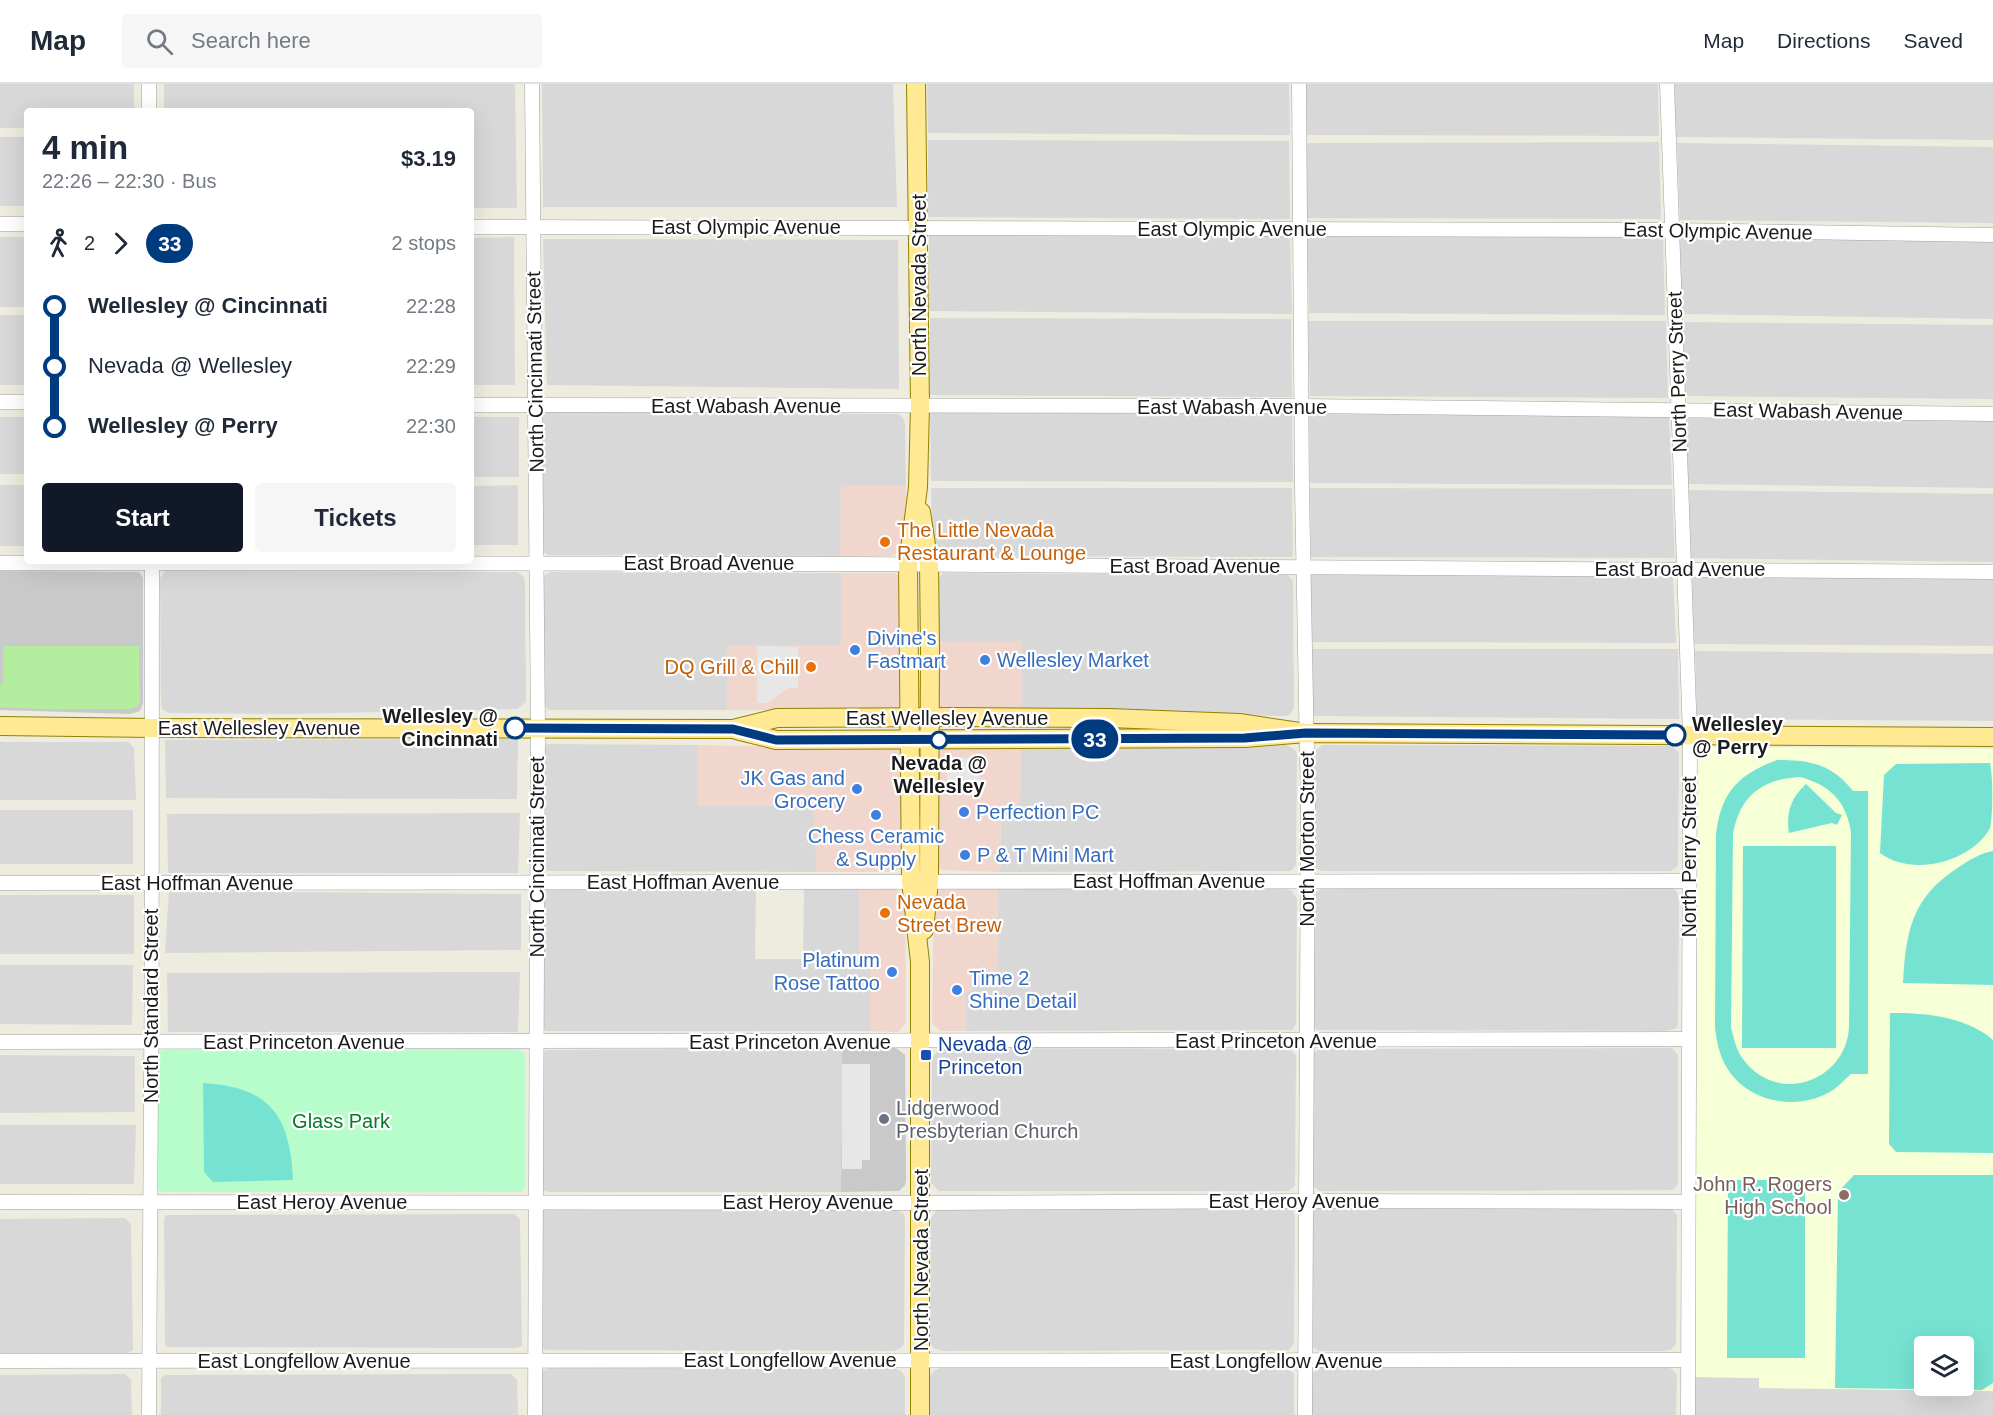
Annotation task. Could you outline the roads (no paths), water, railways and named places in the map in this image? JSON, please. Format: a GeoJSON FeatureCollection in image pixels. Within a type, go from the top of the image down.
{"type":"FeatureCollection","features":[{"type":"Feature","properties":{"kind":"main road","name":"North Nevada Street"},"geometry":{"type":"LineString","coordinates":[[916,84],[920,406],[918,487],[908,565],[910,881],[920,962],[920,1415]]}},
{"type":"Feature","properties":{"kind":"main road","name":"North Nevada Street"},"geometry":{"type":"LineString","coordinates":[[918,487],[929,565],[930,740],[930,881],[920,962]]}},
{"type":"Feature","properties":{"kind":"main road","name":"East Wellesley Avenue"},"geometry":{"type":"LineString","coordinates":[[733,729],[777,718],[929,717],[1239,723],[1306,733]]}},
{"type":"Feature","properties":{"kind":"main road","name":"East Wellesley Avenue"},"geometry":{"type":"LineString","coordinates":[[0,726],[733,729],[776,740],[1245,738],[1306,733],[1993,737]]}},
{"type":"Feature","properties":{"kind":"street"},"geometry":{"type":"LineString","coordinates":[[149,84],[149,108]]}},
{"type":"Feature","properties":{"kind":"street","name":"North Cincinnati Street"},"geometry":{"type":"LineString","coordinates":[[532,84],[538,728],[535,1415]]}},
{"type":"Feature","properties":{"kind":"street","name":"North Morton Street"},"geometry":{"type":"LineString","coordinates":[[1299,84],[1308,882],[1305,1415]]}},
{"type":"Feature","properties":{"kind":"street","name":"North Perry Street"},"geometry":{"type":"LineString","coordinates":[[1667,84],[1690,736],[1688,1415]]}},
{"type":"Feature","properties":{"kind":"street"},"geometry":{"type":"LineString","coordinates":[[0,224],[24,224]]}},
{"type":"Feature","properties":{"kind":"street","name":"East Olympic Avenue"},"geometry":{"type":"LineString","coordinates":[[474,227],[1672,230],[1993,236]]}},
{"type":"Feature","properties":{"kind":"street"},"geometry":{"type":"LineString","coordinates":[[0,402],[24,402]]}},
{"type":"Feature","properties":{"kind":"street","name":"East Wabash Avenue"},"geometry":{"type":"LineString","coordinates":[[474,405],[1302,406],[1993,414]]}},
{"type":"Feature","properties":{"kind":"street","name":"East Broad Avenue"},"geometry":{"type":"LineString","coordinates":[[0,562],[24,562]]}},
{"type":"Feature","properties":{"kind":"street","name":"East Broad Avenue"},"geometry":{"type":"LineString","coordinates":[[474,562],[1684,568],[1993,572]]}},
{"type":"Feature","properties":{"kind":"street","name":"North Standard Street"},"geometry":{"type":"LineString","coordinates":[[149,1415],[152,564]]}},
{"type":"Feature","properties":{"kind":"street","name":"East Hoffman Avenue"},"geometry":{"type":"LineString","coordinates":[[0,883],[1689,881]]}},
{"type":"Feature","properties":{"kind":"street","name":"East Princeton Avenue"},"geometry":{"type":"LineString","coordinates":[[0,1042],[1688,1039]]}},
{"type":"Feature","properties":{"kind":"street","name":"East Heroy Avenue"},"geometry":{"type":"LineString","coordinates":[[0,1202],[1688,1202]]}},
{"type":"Feature","properties":{"kind":"street","name":"East Longfellow Avenue"},"geometry":{"type":"LineString","coordinates":[[0,1361],[1688,1360]]}},
{"type":"Feature","properties":{"kind":"place","name":"The Little Nevada Restaurant & Lounge"},"geometry":{"type":"Point","coordinates":[885,542]}},
{"type":"Feature","properties":{"kind":"place","name":"Divine's Fastmart"},"geometry":{"type":"Point","coordinates":[855,650]}},
{"type":"Feature","properties":{"kind":"place","name":"Wellesley Market"},"geometry":{"type":"Point","coordinates":[985,660]}},
{"type":"Feature","properties":{"kind":"place","name":"DQ Grill & Chill"},"geometry":{"type":"Point","coordinates":[811,667]}},
{"type":"Feature","properties":{"kind":"place","name":"Wellesley @ Cincinnati"},"geometry":{"type":"Point","coordinates":[515,728]}},
{"type":"Feature","properties":{"kind":"place","name":"Wellesley @ Perry"},"geometry":{"type":"Point","coordinates":[1675,735]}},
{"type":"Feature","properties":{"kind":"place","name":"Nevada @ Wellesley"},"geometry":{"type":"Point","coordinates":[939,740]}},
{"type":"Feature","properties":{"kind":"place","name":"JK Gas and Grocery"},"geometry":{"type":"Point","coordinates":[857,789]}},
{"type":"Feature","properties":{"kind":"place","name":"Perfection PC"},"geometry":{"type":"Point","coordinates":[964,812]}},
{"type":"Feature","properties":{"kind":"place","name":"Chess Ceramic & Supply"},"geometry":{"type":"Point","coordinates":[876,815]}},
{"type":"Feature","properties":{"kind":"place","name":"P & T Mini Mart"},"geometry":{"type":"Point","coordinates":[965,855]}},
{"type":"Feature","properties":{"kind":"place","name":"Nevada Street Brew"},"geometry":{"type":"Point","coordinates":[885,913]}},
{"type":"Feature","properties":{"kind":"place","name":"Platinum Rose Tattoo"},"geometry":{"type":"Point","coordinates":[892,972]}},
{"type":"Feature","properties":{"kind":"place","name":"Time 2 Shine Detail"},"geometry":{"type":"Point","coordinates":[957,990]}},
{"type":"Feature","properties":{"kind":"place","name":"Nevada @ Princeton"},"geometry":{"type":"Point","coordinates":[926,1055]}},
{"type":"Feature","properties":{"kind":"place","name":"Lidgerwood Presbyterian Church"},"geometry":{"type":"Point","coordinates":[884,1119]}},
{"type":"Feature","properties":{"kind":"place","name":"John R. Rogers High School"},"geometry":{"type":"Point","coordinates":[1844,1195]}},
{"type":"Feature","properties":{"kind":"park label","name":"Glass Park"},"geometry":{"type":"Point","coordinates":[341,1121]}}]}
